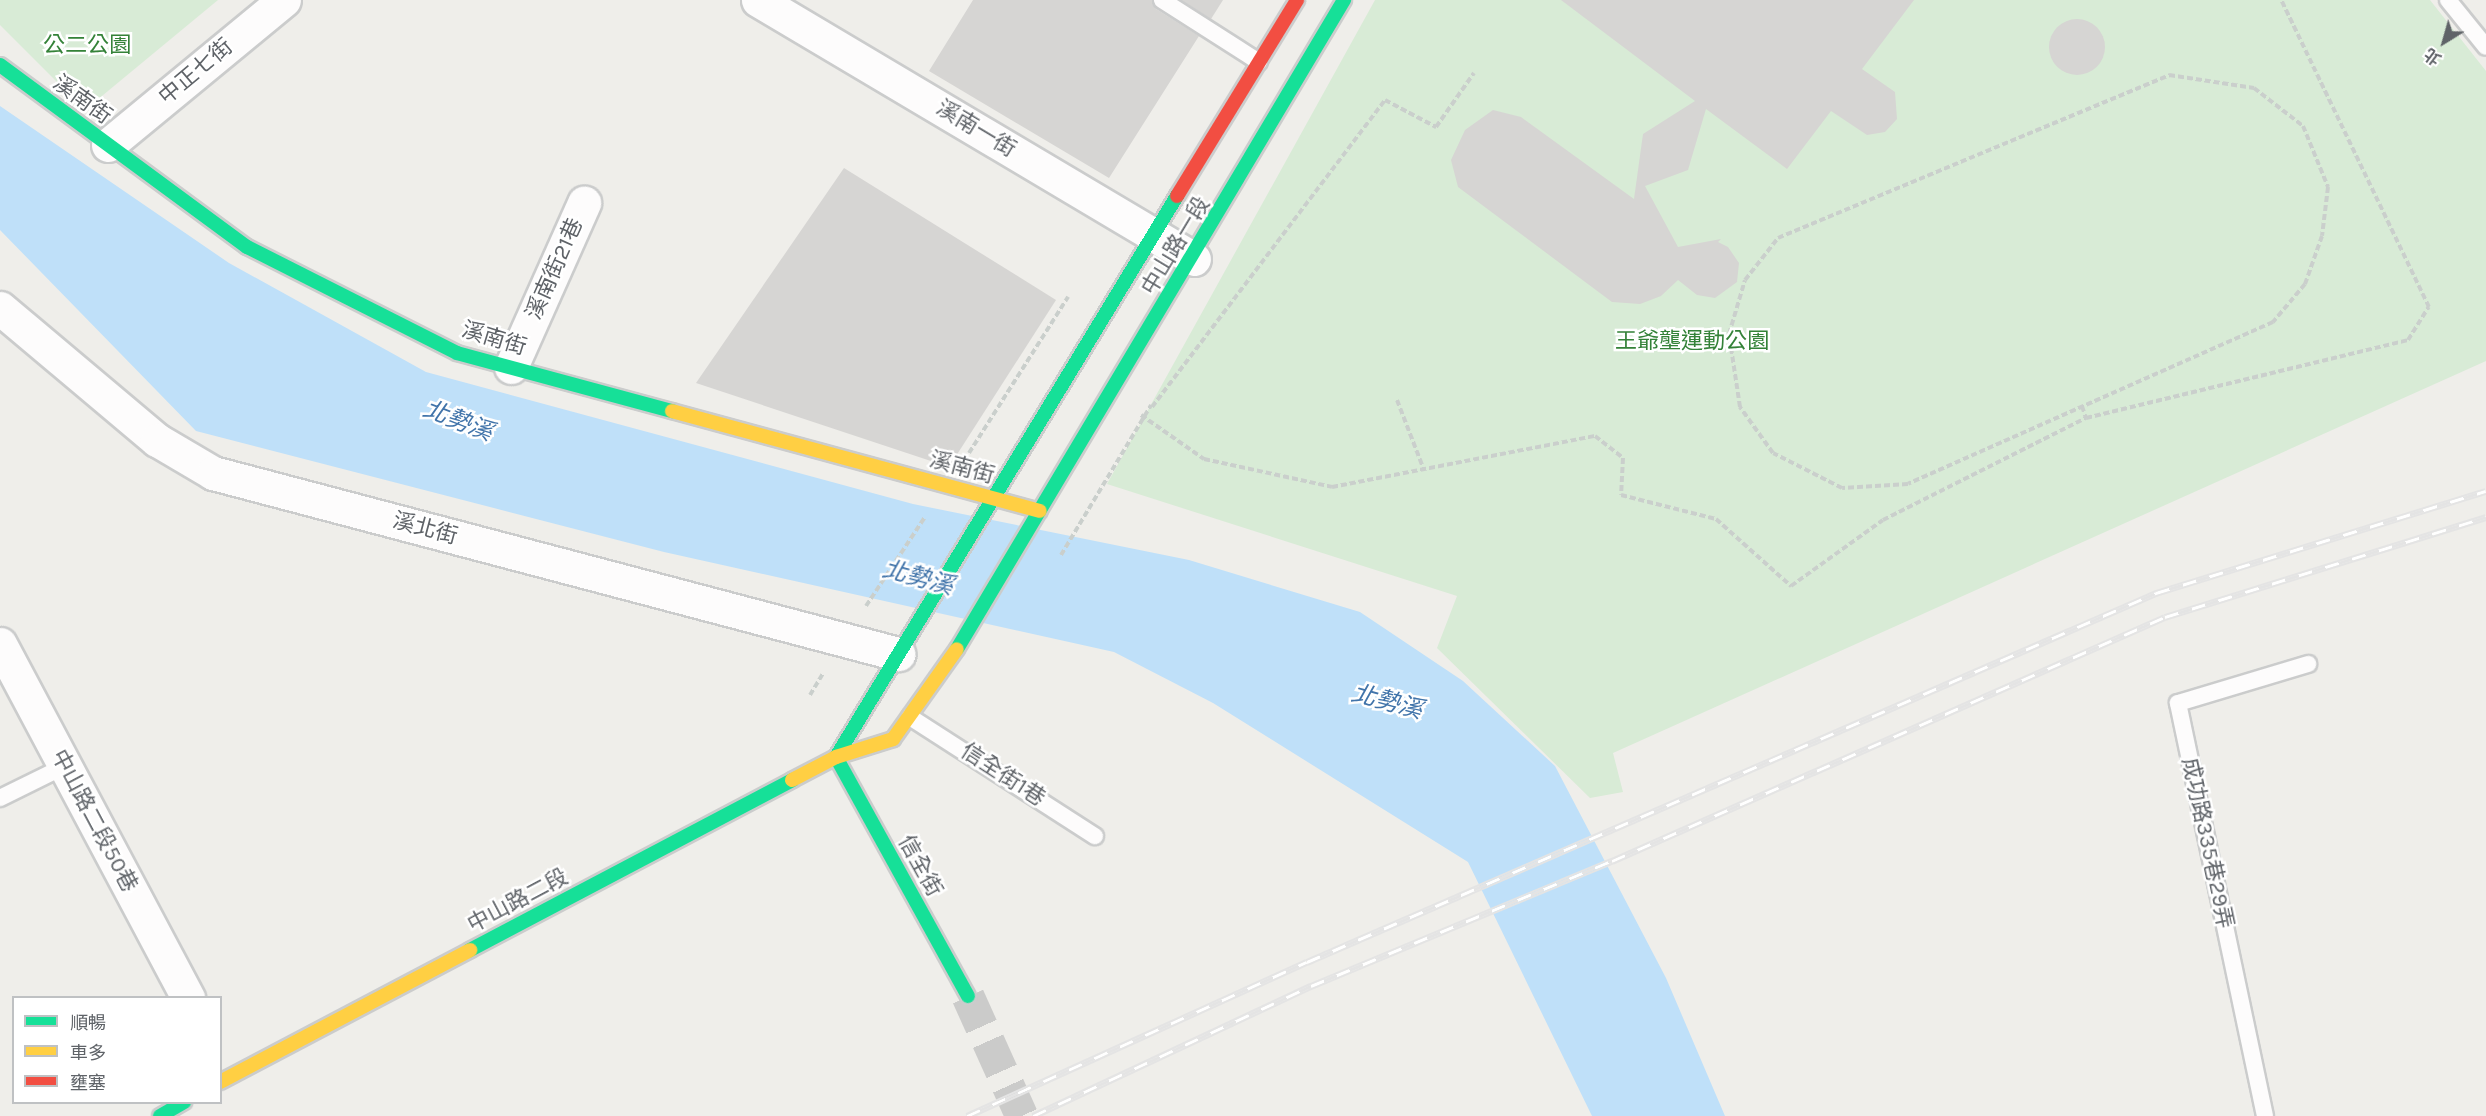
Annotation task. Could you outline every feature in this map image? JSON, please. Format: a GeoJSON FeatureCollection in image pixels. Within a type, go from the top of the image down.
{"type":"FeatureCollection","features":[{"type":"Feature","properties":{"kind":"street","name":"中正七街"},"geometry":{"type":"LineString","coordinates":[[108,145],[284,0]]}},
{"type":"Feature","properties":{"kind":"street","name":"溪南一街"},"geometry":{"type":"LineString","coordinates":[[758,0],[1194,259]]}},
{"type":"Feature","properties":{"kind":"street","name":"中山路一段"},"geometry":{"type":"LineString","coordinates":[[898,654],[1297,0]]}},
{"type":"Feature","properties":{"kind":"street","name":"中山路一段"},"geometry":{"type":"LineString","coordinates":[[941,677],[1194,259],[1344,0]]}},
{"type":"Feature","properties":{"kind":"street","name":"溪南街"},"geometry":{"type":"LineString","coordinates":[[0,65],[248,247],[457,353],[1040,511]]}},
{"type":"Feature","properties":{"kind":"street","name":"溪南街21巷"},"geometry":{"type":"LineString","coordinates":[[511,367],[584,203]]}},
{"type":"Feature","properties":{"kind":"street","name":"溪北街"},"geometry":{"type":"LineString","coordinates":[[0,308],[157,440],[213,473],[898,654]]}},
{"type":"Feature","properties":{"kind":"street","name":"中山路二段50巷"},"geometry":{"type":"LineString","coordinates":[[0,644],[187,996]]}},
{"type":"Feature","properties":{"kind":"street"},"geometry":{"type":"LineString","coordinates":[[836,757],[898,654]]}},
{"type":"Feature","properties":{"kind":"street","name":"中山路二段"},"geometry":{"type":"LineString","coordinates":[[224,1072],[836,757],[893,739],[941,677]]}},
{"type":"Feature","properties":{"kind":"street","name":"信全街"},"geometry":{"type":"LineString","coordinates":[[836,757],[968,996]]}},
{"type":"Feature","properties":{"kind":"street"},"geometry":{"type":"LineString","coordinates":[[160,1116],[181,1104]]}},
{"type":"Feature","properties":{"kind":"lane"},"geometry":{"type":"LineString","coordinates":[[1162,0],[1259,62]]}},
{"type":"Feature","properties":{"kind":"lane"},"geometry":{"type":"LineString","coordinates":[[2448,0],[2486,47]]}},
{"type":"Feature","properties":{"kind":"lane","name":"成功路335巷29弄"},"geometry":{"type":"LineString","coordinates":[[2265,1116],[2178,703],[2308,664]]}},
{"type":"Feature","properties":{"kind":"lane","name":"信全街1巷"},"geometry":{"type":"LineString","coordinates":[[910,717],[1095,836]]}},
{"type":"Feature","properties":{"kind":"lane"},"geometry":{"type":"LineString","coordinates":[[0,798],[65,766]]}},
{"type":"Feature","properties":{"kind":"path"},"geometry":{"type":"LineString","coordinates":[[1111,394],[1204,459],[1332,487],[1595,436],[1623,458],[1621,495],[1716,519],[1791,586],[1882,520],[2086,418],[2408,340],[2429,307],[2281,0]]}},
{"type":"Feature","properties":{"kind":"path"},"geometry":{"type":"LineString","coordinates":[[1144,417],[1384,100],[1436,127],[1474,73]]}},
{"type":"Feature","properties":{"kind":"path"},"geometry":{"type":"LineString","coordinates":[[2169,75],[2254,88],[2302,126],[2328,187],[2322,236],[2305,284],[2273,322],[2082,406],[1908,484],[1842,488],[1773,453],[1740,407],[1729,334],[1745,280],[1778,238],[2169,75]]}},
{"type":"Feature","properties":{"kind":"path"},"geometry":{"type":"LineString","coordinates":[[963,462],[1075,286]]}},
{"type":"Feature","properties":{"kind":"path"},"geometry":{"type":"LineString","coordinates":[[1397,400],[1424,470]]}},
{"type":"Feature","properties":{"kind":"path"},"geometry":{"type":"LineString","coordinates":[[2082,406],[2086,418]]}},
{"type":"Feature","properties":{"kind":"path"},"geometry":{"type":"LineString","coordinates":[[844,639],[927,515]]}},
{"type":"Feature","properties":{"kind":"green space","name":"公二公園"},"geometry":{"type":"Polygon","coordinates":[[[0,0],[218,0],[85,110],[0,25],[0,0]]]}},
{"type":"Feature","properties":{"kind":"green space","name":"王爺壟運動公園"},"geometry":{"type":"Polygon","coordinates":[[[1375,0],[2430,0],[2486,71],[2486,361],[1613,753],[1623,792],[1590,798],[1437,648],[1457,596],[1107,484],[1375,0]]]}},
{"type":"Feature","properties":{"kind":"water","name":"北勢溪"},"geometry":{"type":"Polygon","coordinates":[[[0,106],[229,263],[426,372],[913,504],[1189,560],[1360,612],[1463,681],[1555,766],[1666,978],[1725,1116],[1592,1116],[1468,862],[1213,703],[1114,652],[664,552],[196,431],[0,230],[0,106]]]}},
{"type":"Feature","properties":{"kind":"building"},"geometry":{"type":"Polygon","coordinates":[[[973,0],[1152,0],[1156,9],[1199,36],[1109,178],[929,71],[973,0]]]}},
{"type":"Feature","properties":{"kind":"building"},"geometry":{"type":"Polygon","coordinates":[[[1181,0],[1223,0],[1211,19],[1181,0]]]}},
{"type":"Feature","properties":{"kind":"building"},"geometry":{"type":"Polygon","coordinates":[[[1561,0],[1914,0],[1862,69],[1895,92],[1897,119],[1885,132],[1867,135],[1831,111],[1787,169],[1706,109],[1688,170],[1645,186],[1678,247],[1721,239],[1718,242],[1728,247],[1739,263],[1737,282],[1715,298],[1697,295],[1678,280],[1661,296],[1640,304],[1612,302],[1458,187],[1451,160],[1465,130],[1493,110],[1521,117],[1634,199],[1643,134],[1695,101],[1561,0]]]}},
{"type":"Feature","properties":{"kind":"building"},"geometry":{"type":"Polygon","coordinates":[[[2071,19],[2083,19],[2093,23],[2101,31],[2105,47],[2101,63],[2093,71],[2083,75],[2071,75],[2061,71],[2053,63],[2049,53],[2049,41],[2053,31],[2061,23],[2071,19]]]}},
{"type":"Feature","properties":{"kind":"building"},"geometry":{"type":"Polygon","coordinates":[[[844,168],[1056,300],[949,467],[696,383],[844,168]]]}},
{"type":"Feature","properties":{"kind":"tunnel"},"geometry":{"type":"LineString","coordinates":[[968,996],[1022,1116]]}},
{"type":"Feature","properties":{"kind":"railway"},"geometry":{"type":"LineString","coordinates":[[967,1116],[1307,962],[2156,593],[2486,491]]}},
{"type":"Feature","properties":{"kind":"railway"},"geometry":{"type":"LineString","coordinates":[[1033,1116],[1311,986],[1612,861],[2165,617],[2486,517]]}},
{"type":"Feature","properties":{"kind":"traffic: fast"},"geometry":{"type":"LineString","coordinates":[[957,649],[1344,0]]}},
{"type":"Feature","properties":{"kind":"traffic: fast"},"geometry":{"type":"LineString","coordinates":[[0,65],[247,247],[457,353],[672,411]]}},
{"type":"Feature","properties":{"kind":"traffic: fast"},"geometry":{"type":"LineString","coordinates":[[836,757],[1177,196]]}},
{"type":"Feature","properties":{"kind":"traffic: fast"},"geometry":{"type":"LineString","coordinates":[[836,757],[968,996]]}},
{"type":"Feature","properties":{"kind":"traffic: fast"},"geometry":{"type":"LineString","coordinates":[[470,950],[792,780]]}},
{"type":"Feature","properties":{"kind":"traffic: fast"},"geometry":{"type":"LineString","coordinates":[[160,1116],[181,1104]]}},
{"type":"Feature","properties":{"kind":"traffic: slow"},"geometry":{"type":"LineString","coordinates":[[672,411],[1040,511]]}},
{"type":"Feature","properties":{"kind":"traffic: slow"},"geometry":{"type":"LineString","coordinates":[[792,780],[836,757],[893,739],[957,649]]}},
{"type":"Feature","properties":{"kind":"traffic: slow"},"geometry":{"type":"LineString","coordinates":[[222,1081],[470,950]]}},
{"type":"Feature","properties":{"kind":"traffic: jam"},"geometry":{"type":"LineString","coordinates":[[1177,196],[1297,0]]}}]}
